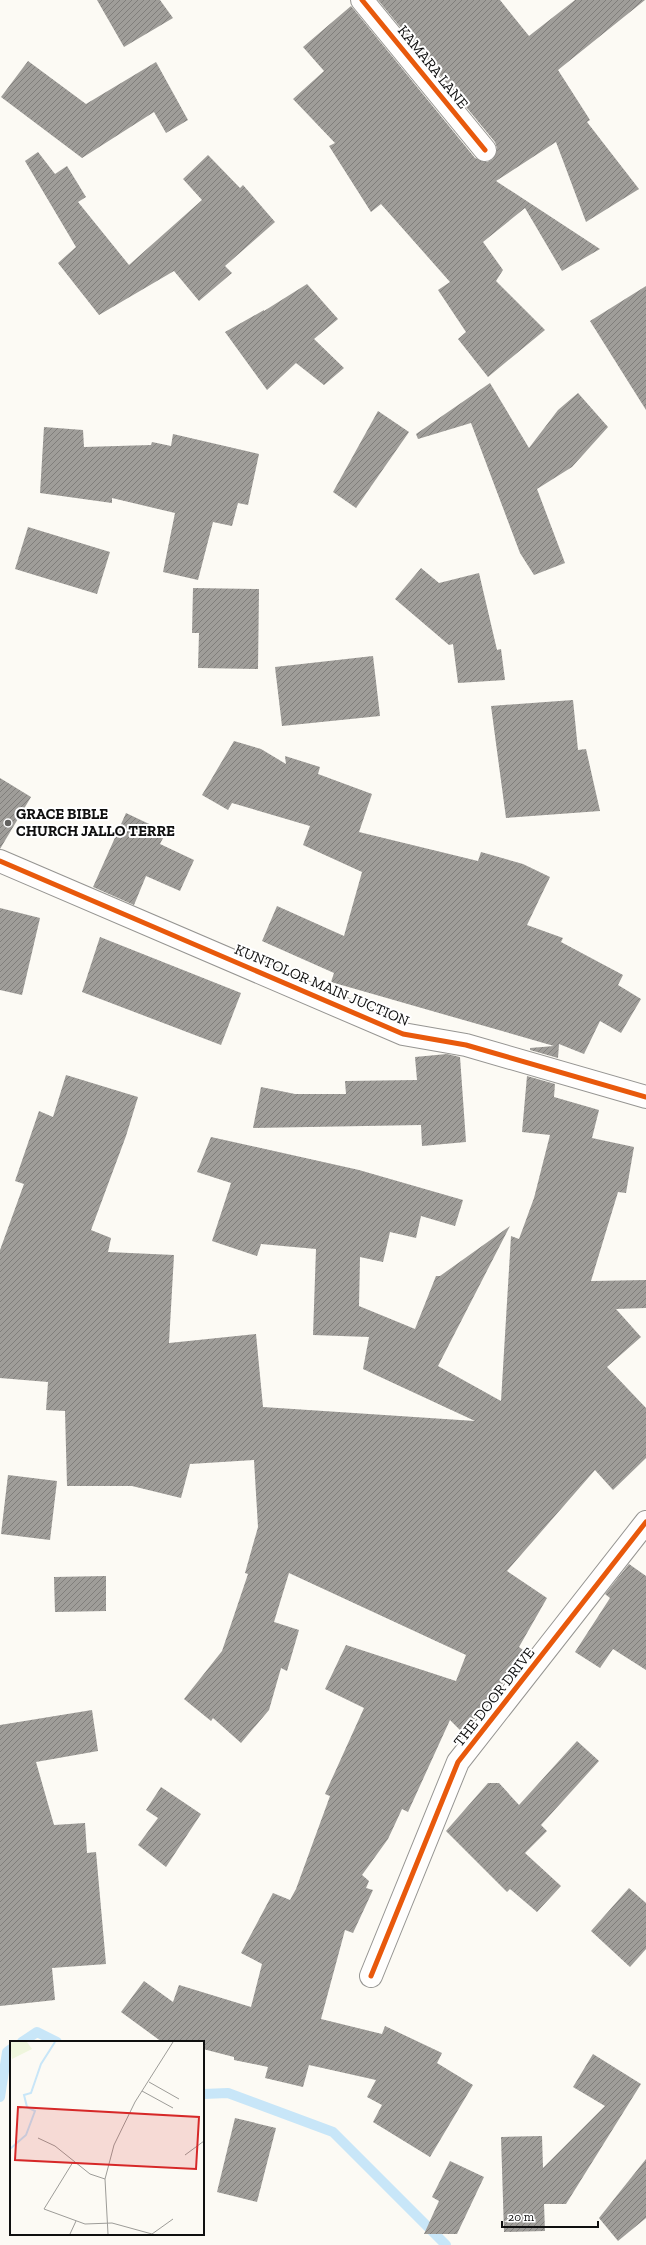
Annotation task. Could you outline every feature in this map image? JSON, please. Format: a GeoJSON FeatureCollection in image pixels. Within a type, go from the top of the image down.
{"type":"FeatureCollection","features":[{"type":"Feature","properties":{"kind":"street","name":"KAMARA LANE"},"geometry":{"type":"LineString","coordinates":[[362,0],[485,150]]}},
{"type":"Feature","properties":{"kind":"street","name":"KUNTOLOR MAIN JUCTION"},"geometry":{"type":"LineString","coordinates":[[0,861],[403,1034],[466,1045],[646,1097]]}},
{"type":"Feature","properties":{"kind":"street","name":"THE DOOR DRIVE"},"geometry":{"type":"LineString","coordinates":[[371,1976],[458,1762],[644,1530]]}},
{"type":"Feature","properties":{"kind":"building"},"geometry":{"type":"Polygon","coordinates":[[[97,0],[160,0],[173,18],[124,47],[97,0]]]}},
{"type":"Feature","properties":{"kind":"building"},"geometry":{"type":"Polygon","coordinates":[[[378,0],[500,0],[529,36],[575,0],[645,0],[558,70],[590,120],[587,122],[639,189],[586,222],[556,142],[496,181],[600,249],[562,271],[525,208],[483,242],[503,270],[496,281],[545,330],[488,377],[458,339],[466,332],[438,290],[450,282],[381,204],[371,212],[329,146],[335,143],[293,99],[324,71],[303,47],[351,6],[475,158],[487,162],[493,159],[497,148],[495,142],[378,0]]]}},
{"type":"Feature","properties":{"kind":"building"},"geometry":{"type":"Polygon","coordinates":[[[28,61],[86,104],[156,62],[188,120],[166,133],[154,112],[82,158],[1,97],[28,61]]]}},
{"type":"Feature","properties":{"kind":"building"},"geometry":{"type":"Polygon","coordinates":[[[38,152],[55,174],[67,166],[86,197],[78,202],[129,265],[202,200],[183,179],[208,155],[240,188],[243,185],[275,222],[225,266],[232,273],[199,301],[174,271],[99,315],[58,263],[76,247],[25,161],[38,152]]]}},
{"type":"Feature","properties":{"kind":"building"},"geometry":{"type":"Polygon","coordinates":[[[307,284],[338,319],[314,339],[344,368],[324,385],[296,363],[267,390],[225,332],[264,311],[307,284]]]}},
{"type":"Feature","properties":{"kind":"building"},"geometry":{"type":"Polygon","coordinates":[[[646,286],[646,410],[590,321],[646,286]]]}},
{"type":"Feature","properties":{"kind":"building"},"geometry":{"type":"Polygon","coordinates":[[[490,383],[529,448],[558,410],[578,393],[608,427],[572,467],[537,489],[565,563],[534,575],[520,553],[471,423],[418,439],[416,434],[490,383]]]}},
{"type":"Feature","properties":{"kind":"building"},"geometry":{"type":"Polygon","coordinates":[[[378,411],[409,432],[356,508],[333,492],[378,411]]]}},
{"type":"Feature","properties":{"kind":"building"},"geometry":{"type":"Polygon","coordinates":[[[44,427],[83,430],[84,447],[151,445],[152,442],[171,446],[173,434],[259,454],[248,505],[238,503],[232,526],[213,522],[198,580],[163,572],[175,513],[112,498],[112,503],[40,493],[44,427]]]}},
{"type":"Feature","properties":{"kind":"building"},"geometry":{"type":"Polygon","coordinates":[[[28,527],[110,552],[97,594],[15,569],[28,527]]]}},
{"type":"Feature","properties":{"kind":"building"},"geometry":{"type":"Polygon","coordinates":[[[421,568],[439,583],[479,573],[497,650],[501,649],[505,680],[458,683],[453,644],[449,645],[395,599],[421,568]]]}},
{"type":"Feature","properties":{"kind":"building"},"geometry":{"type":"Polygon","coordinates":[[[193,588],[259,589],[258,669],[198,668],[199,633],[192,633],[193,588]]]}},
{"type":"Feature","properties":{"kind":"building"},"geometry":{"type":"Polygon","coordinates":[[[373,656],[380,716],[282,726],[275,667],[373,656]]]}},
{"type":"Feature","properties":{"kind":"building"},"geometry":{"type":"Polygon","coordinates":[[[573,700],[578,750],[586,749],[600,811],[506,818],[491,706],[573,700]]]}},
{"type":"Feature","properties":{"kind":"building"},"geometry":{"type":"Polygon","coordinates":[[[234,741],[261,749],[286,764],[285,756],[320,767],[318,774],[372,794],[359,832],[478,861],[481,852],[523,864],[550,877],[527,925],[563,938],[561,942],[623,975],[618,985],[641,999],[621,1033],[600,1021],[584,1054],[559,1044],[558,1058],[530,1050],[530,1048],[554,1046],[331,982],[334,973],[262,941],[277,906],[344,936],[362,872],[303,845],[310,826],[232,803],[228,810],[202,795],[234,741]]]}},
{"type":"Feature","properties":{"kind":"building","name":"GRACE BIBLE CHURCH JALLO TERRE"},"geometry":{"type":"Polygon","coordinates":[[[0,778],[31,797],[0,849],[0,778]]]}},
{"type":"Feature","properties":{"kind":"building"},"geometry":{"type":"Polygon","coordinates":[[[126,813],[166,832],[160,844],[194,860],[180,891],[146,876],[134,905],[93,887],[126,813]]]}},
{"type":"Feature","properties":{"kind":"building"},"geometry":{"type":"Polygon","coordinates":[[[0,908],[40,918],[22,995],[0,990],[0,908]]]}},
{"type":"Feature","properties":{"kind":"building"},"geometry":{"type":"Polygon","coordinates":[[[100,937],[241,993],[221,1045],[82,992],[100,937]]]}},
{"type":"Feature","properties":{"kind":"building"},"geometry":{"type":"Polygon","coordinates":[[[447,1054],[460,1057],[466,1142],[422,1146],[421,1125],[253,1128],[261,1087],[295,1094],[346,1094],[345,1081],[417,1080],[415,1057],[447,1054]]]}},
{"type":"Feature","properties":{"kind":"building"},"geometry":{"type":"Polygon","coordinates":[[[66,1075],[138,1097],[126,1136],[91,1230],[111,1238],[108,1252],[174,1255],[169,1343],[256,1334],[263,1407],[475,1421],[363,1369],[369,1337],[313,1335],[316,1249],[261,1244],[257,1256],[212,1241],[231,1183],[197,1172],[211,1137],[359,1170],[463,1200],[455,1226],[421,1216],[416,1238],[390,1232],[383,1262],[360,1257],[359,1306],[415,1329],[436,1276],[440,1276],[510,1226],[438,1366],[501,1401],[511,1236],[519,1239],[534,1198],[550,1135],[522,1132],[527,1076],[555,1084],[554,1097],[599,1110],[592,1138],[634,1147],[626,1193],[618,1192],[591,1281],[646,1280],[646,1308],[616,1309],[641,1337],[607,1367],[646,1408],[646,1458],[613,1490],[595,1470],[507,1571],[547,1598],[519,1647],[527,1653],[463,1733],[450,1720],[408,1812],[402,1809],[388,1839],[362,1875],[369,1881],[366,1888],[373,1890],[353,1933],[345,1930],[321,2019],[382,2034],[385,2026],[442,2053],[437,2063],[473,2085],[430,2157],[373,2122],[382,2105],[367,2097],[376,2080],[309,2065],[303,2087],[265,2078],[268,2067],[234,2060],[234,2057],[204,2049],[204,2041],[161,2041],[121,2012],[144,1981],[173,2002],[179,1985],[251,2007],[262,1964],[241,1953],[273,1893],[290,1900],[296,1889],[330,1796],[325,1794],[364,1708],[325,1689],[346,1645],[456,1681],[466,1655],[289,1573],[274,1622],[299,1630],[287,1671],[281,1668],[269,1710],[241,1743],[213,1718],[211,1721],[184,1699],[222,1651],[248,1574],[245,1573],[258,1527],[254,1460],[190,1464],[181,1498],[132,1486],[67,1486],[65,1411],[46,1410],[48,1382],[0,1378],[0,1250],[24,1184],[15,1181],[39,1111],[53,1117],[66,1075]]]}},
{"type":"Feature","properties":{"kind":"building"},"geometry":{"type":"Polygon","coordinates":[[[8,1475],[57,1481],[50,1540],[1,1534],[8,1475]]]}},
{"type":"Feature","properties":{"kind":"building"},"geometry":{"type":"Polygon","coordinates":[[[629,1564],[646,1576],[646,1670],[613,1649],[600,1668],[575,1652],[610,1598],[605,1594],[629,1564]]]}},
{"type":"Feature","properties":{"kind":"building"},"geometry":{"type":"Polygon","coordinates":[[[106,1576],[106,1611],[55,1612],[54,1577],[106,1576]]]}},
{"type":"Feature","properties":{"kind":"building"},"geometry":{"type":"Polygon","coordinates":[[[92,1710],[98,1751],[36,1762],[54,1825],[85,1823],[87,1853],[96,1852],[106,1964],[52,1968],[55,2000],[0,2006],[0,1725],[92,1710]]]}},
{"type":"Feature","properties":{"kind":"building"},"geometry":{"type":"Polygon","coordinates":[[[577,1741],[599,1761],[541,1825],[547,1831],[525,1853],[561,1886],[537,1912],[510,1889],[507,1892],[446,1831],[488,1783],[499,1783],[519,1805],[577,1741]]]}},
{"type":"Feature","properties":{"kind":"building"},"geometry":{"type":"Polygon","coordinates":[[[161,1787],[201,1814],[166,1867],[138,1845],[158,1818],[146,1810],[161,1787]]]}},
{"type":"Feature","properties":{"kind":"building"},"geometry":{"type":"Polygon","coordinates":[[[629,1888],[646,1903],[646,1949],[630,1967],[591,1931],[629,1888]]]}},
{"type":"Feature","properties":{"kind":"building"},"geometry":{"type":"Polygon","coordinates":[[[593,2054],[641,2084],[566,2204],[544,2204],[545,2231],[504,2232],[501,2137],[542,2136],[543,2168],[605,2106],[573,2087],[593,2054]]]}},
{"type":"Feature","properties":{"kind":"building"},"geometry":{"type":"Polygon","coordinates":[[[235,2118],[276,2128],[257,2202],[217,2192],[235,2118]]]}},
{"type":"Feature","properties":{"kind":"building"},"geometry":{"type":"Polygon","coordinates":[[[646,2159],[646,2218],[618,2241],[599,2218],[646,2159]]]}},
{"type":"Feature","properties":{"kind":"building"},"geometry":{"type":"Polygon","coordinates":[[[450,2161],[484,2177],[457,2234],[424,2234],[439,2201],[432,2197],[450,2161]]]}},
{"type":"Feature","properties":{"kind":"waterway"},"geometry":{"type":"LineString","coordinates":[[24,2041],[37,2032],[55,2041]]}},
{"type":"Feature","properties":{"kind":"waterway"},"geometry":{"type":"LineString","coordinates":[[0,2097],[7,2052],[10,2050]]}},
{"type":"Feature","properties":{"kind":"waterway"},"geometry":{"type":"LineString","coordinates":[[204,2094],[228,2093],[333,2132],[446,2245]]}},
{"type":"Feature","properties":{"kind":"cycle path"},"geometry":{"type":"LineString","coordinates":[[362,0],[485,150]]}},
{"type":"Feature","properties":{"kind":"cycle path"},"geometry":{"type":"LineString","coordinates":[[0,861],[403,1034],[466,1045],[646,1097]]}},
{"type":"Feature","properties":{"kind":"cycle path"},"geometry":{"type":"LineString","coordinates":[[371,1976],[458,1762],[646,1522]]}},
{"type":"Feature","properties":{"kind":"place","name":"GRACE BIBLE CHURCH JALLO TERRE"},"geometry":{"type":"Point","coordinates":[8,823]}}]}
